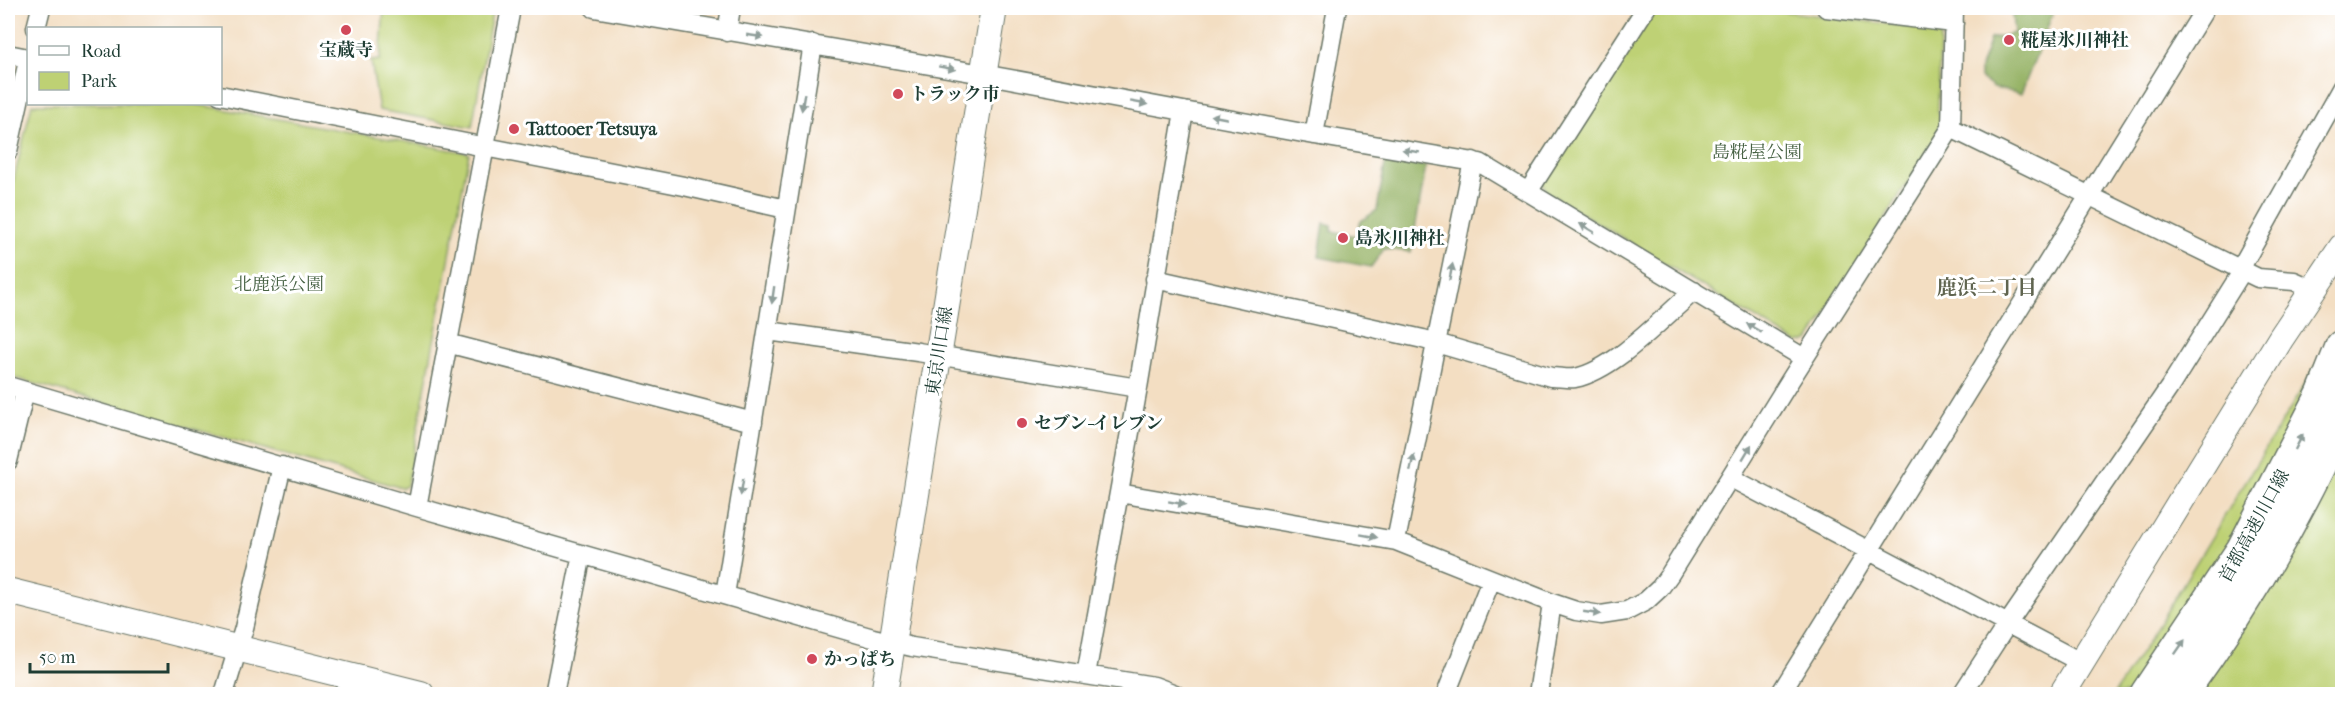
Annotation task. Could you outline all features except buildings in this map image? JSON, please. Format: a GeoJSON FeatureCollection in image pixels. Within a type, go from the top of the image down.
{"type":"FeatureCollection","features":[{"type":"Feature","properties":{"kind":"highway","name":"首都高速川口線"},"geometry":{"type":"LineString","coordinates":[[2147,694],[2243,550],[2323,395],[2343,347]]}},
{"type":"Feature","properties":{"kind":"highway"},"geometry":{"type":"LineString","coordinates":[[2180,694],[2261,570],[2296,509],[2343,415]]}},
{"type":"Feature","properties":{"kind":"highway"},"geometry":{"type":"LineString","coordinates":[[2200,694],[2229,655],[2278,579],[2343,458]]}},
{"type":"Feature","properties":{"kind":"street"},"geometry":{"type":"LineString","coordinates":[[36,27],[41,8]]}},
{"type":"Feature","properties":{"kind":"street"},"geometry":{"type":"LineString","coordinates":[[417,507],[511,8]]}},
{"type":"Feature","properties":{"kind":"street"},"geometry":{"type":"LineString","coordinates":[[594,8],[727,32],[813,44],[1480,163],[1804,358]]}},
{"type":"Feature","properties":{"kind":"street"},"geometry":{"type":"LineString","coordinates":[[727,32],[731,8]]}},
{"type":"Feature","properties":{"kind":"street","name":"東京川口線"},"geometry":{"type":"LineString","coordinates":[[884,694],[994,8]]}},
{"type":"Feature","properties":{"kind":"street"},"geometry":{"type":"LineString","coordinates":[[1314,135],[1338,8]]}},
{"type":"Feature","properties":{"kind":"street"},"geometry":{"type":"LineString","coordinates":[[1528,192],[1646,8]]}},
{"type":"Feature","properties":{"kind":"street"},"geometry":{"type":"LineString","coordinates":[[1119,493],[1396,541],[1491,580],[1576,611],[1601,615],[1627,611],[1646,601],[1660,588],[1670,574],[1951,128],[1954,15],[1826,8]]}},
{"type":"Feature","properties":{"kind":"street"},"geometry":{"type":"LineString","coordinates":[[1780,694],[2204,8]]}},
{"type":"Feature","properties":{"kind":"street"},"geometry":{"type":"LineString","coordinates":[[725,595],[813,44]]}},
{"type":"Feature","properties":{"kind":"street"},"geometry":{"type":"LineString","coordinates":[[8,54],[27,59]]}},
{"type":"Feature","properties":{"kind":"street"},"geometry":{"type":"LineString","coordinates":[[8,151],[27,64]]}},
{"type":"Feature","properties":{"kind":"street"},"geometry":{"type":"LineString","coordinates":[[1962,694],[2169,388],[2243,270],[2244,261],[2343,87]]}},
{"type":"Feature","properties":{"kind":"street"},"geometry":{"type":"LineString","coordinates":[[222,95],[684,186],[786,209]]}},
{"type":"Feature","properties":{"kind":"street"},"geometry":{"type":"LineString","coordinates":[[1086,675],[1138,388],[1184,111]]}},
{"type":"Feature","properties":{"kind":"street"},"geometry":{"type":"LineString","coordinates":[[1951,128],[2258,278],[2295,281],[2315,290]]}},
{"type":"Feature","properties":{"kind":"street"},"geometry":{"type":"LineString","coordinates":[[1396,541],[1473,161]]}},
{"type":"Feature","properties":{"kind":"street"},"geometry":{"type":"LineString","coordinates":[[2062,694],[2282,338],[2343,247]]}},
{"type":"Feature","properties":{"kind":"street"},"geometry":{"type":"LineString","coordinates":[[1155,279],[1437,343],[1551,377],[1574,378],[1616,359],[1694,291]]}},
{"type":"Feature","properties":{"kind":"street"},"geometry":{"type":"LineString","coordinates":[[768,331],[1138,388]]}},
{"type":"Feature","properties":{"kind":"street"},"geometry":{"type":"LineString","coordinates":[[447,344],[753,422]]}},
{"type":"Feature","properties":{"kind":"street"},"geometry":{"type":"LineString","coordinates":[[8,386],[417,507],[893,643],[1154,686],[1175,694]]}},
{"type":"Feature","properties":{"kind":"street"},"geometry":{"type":"LineString","coordinates":[[8,461],[26,391]]}},
{"type":"Feature","properties":{"kind":"street"},"geometry":{"type":"LineString","coordinates":[[224,694],[282,466]]}},
{"type":"Feature","properties":{"kind":"street"},"geometry":{"type":"LineString","coordinates":[[1731,478],[2082,663]]}},
{"type":"Feature","properties":{"kind":"street"},"geometry":{"type":"LineString","coordinates":[[554,694],[582,554]]}},
{"type":"Feature","properties":{"kind":"street"},"geometry":{"type":"LineString","coordinates":[[1446,694],[1491,580]]}},
{"type":"Feature","properties":{"kind":"street"},"geometry":{"type":"LineString","coordinates":[[8,591],[237,650],[421,694]]}},
{"type":"Feature","properties":{"kind":"street"},"geometry":{"type":"LineString","coordinates":[[1538,694],[1552,603]]}},
{"type":"Feature","properties":{"kind":"green space"},"geometry":{"type":"Polygon","coordinates":[[[384,8],[493,8],[472,127],[379,110],[371,61],[380,60],[384,8]]]}},
{"type":"Feature","properties":{"kind":"green space","name":"島糀屋公園"},"geometry":{"type":"Polygon","coordinates":[[[1656,8],[1757,8],[1937,30],[1940,36],[1938,112],[1943,119],[1939,132],[1809,341],[1797,343],[1548,193],[1542,182],[1656,8]]]}},
{"type":"Feature","properties":{"kind":"green space"},"geometry":{"type":"Polygon","coordinates":[[[2011,8],[2055,8],[2021,94],[1994,88],[1980,78],[1980,68],[1990,39],[2014,33],[2011,8]]]}},
{"type":"Feature","properties":{"kind":"green space","name":"北鹿浜公園"},"geometry":{"type":"Polygon","coordinates":[[[32,105],[200,105],[469,153],[407,486],[402,488],[8,376],[8,203],[32,105]]]}},
{"type":"Feature","properties":{"kind":"green space"},"geometry":{"type":"Polygon","coordinates":[[[1390,160],[1426,166],[1411,252],[1384,249],[1371,267],[1319,257],[1324,223],[1332,225],[1332,231],[1356,236],[1361,221],[1377,210],[1385,164],[1390,160]]]}},
{"type":"Feature","properties":{"kind":"green space"},"geometry":{"type":"Polygon","coordinates":[[[2342,323],[2342,694],[2114,694],[2151,637],[2342,323]]]}},
{"type":"Feature","properties":{"kind":"place","name":"宝蔵寺"},"geometry":{"type":"Point","coordinates":[346,30]}},
{"type":"Feature","properties":{"kind":"place","name":"糀屋氷川神社"},"geometry":{"type":"Point","coordinates":[2009,40]}},
{"type":"Feature","properties":{"kind":"place","name":"トラック市"},"geometry":{"type":"Point","coordinates":[898,94]}},
{"type":"Feature","properties":{"kind":"place","name":"Tattooer Tetsuya"},"geometry":{"type":"Point","coordinates":[514,129]}},
{"type":"Feature","properties":{"kind":"place","name":"島氷川神社"},"geometry":{"type":"Point","coordinates":[1343,238]}},
{"type":"Feature","properties":{"kind":"place","name":"セブン-イレブン"},"geometry":{"type":"Point","coordinates":[1022,423]}},
{"type":"Feature","properties":{"kind":"place","name":"かっぱち"},"geometry":{"type":"Point","coordinates":[812,659]}},
{"type":"Feature","properties":{"kind":"district","name":"鹿浜二丁目"},"geometry":{"type":"Point","coordinates":[1987,287]}}]}
